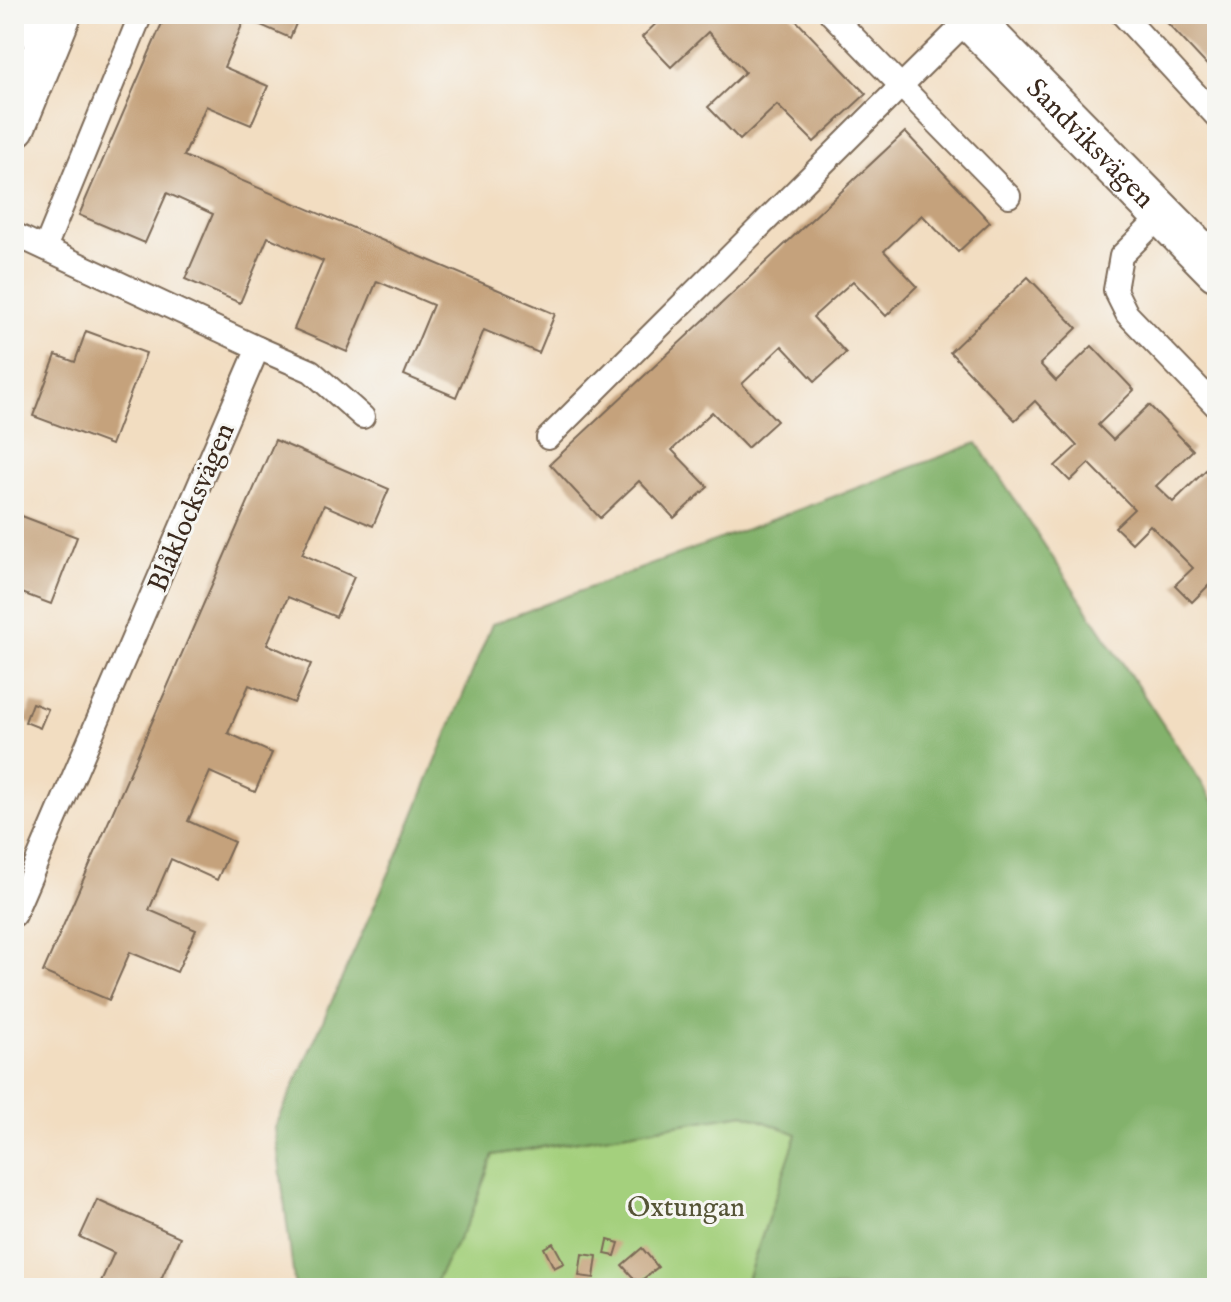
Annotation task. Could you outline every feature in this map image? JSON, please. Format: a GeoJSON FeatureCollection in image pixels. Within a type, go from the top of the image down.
{"type":"FeatureCollection","features":[{"type":"Feature","properties":{"kind":"street","name":"Sandviksvägen"},"geometry":{"type":"LineString","coordinates":[[967,16],[1217,270]]}},
{"type":"Feature","properties":{"kind":"street"},"geometry":{"type":"LineString","coordinates":[[14,126],[42,22]]}},
{"type":"Feature","properties":{"kind":"lane"},"geometry":{"type":"LineString","coordinates":[[45,248],[141,14]]}},
{"type":"Feature","properties":{"kind":"lane"},"geometry":{"type":"LineString","coordinates":[[831,14],[1009,196]]}},
{"type":"Feature","properties":{"kind":"lane"},"geometry":{"type":"LineString","coordinates":[[1122,14],[1214,108]]}},
{"type":"Feature","properties":{"kind":"lane"},"geometry":{"type":"LineString","coordinates":[[548,438],[901,86],[967,16]]}},
{"type":"Feature","properties":{"kind":"lane"},"geometry":{"type":"LineString","coordinates":[[1162,215],[1121,256],[1115,290],[1127,314],[1217,407]]}},
{"type":"Feature","properties":{"kind":"lane"},"geometry":{"type":"LineString","coordinates":[[14,234],[311,371],[363,417]]}},
{"type":"Feature","properties":{"kind":"lane","name":"Blåklocksvägen"},"geometry":{"type":"LineString","coordinates":[[14,915],[258,348]]}},
{"type":"Feature","properties":{"kind":"green space"},"geometry":{"type":"Polygon","coordinates":[[[977,443],[1217,806],[1217,1288],[746,1288],[797,1134],[744,1114],[493,1155],[471,1216],[432,1288],[295,1288],[275,1128],[403,842],[492,624],[977,443]]]}},
{"type":"Feature","properties":{"kind":"green space","name":"Oxtungan"},"geometry":{"type":"Polygon","coordinates":[[[744,1114],[798,1134],[746,1288],[428,1288],[493,1155],[744,1114]]]}},
{"type":"Feature","properties":{"kind":"building"},"geometry":{"type":"Polygon","coordinates":[[[166,14],[300,14],[290,38],[245,18],[224,67],[268,86],[251,125],[206,106],[184,156],[555,314],[539,353],[484,330],[456,397],[404,375],[433,305],[377,281],[347,352],[294,329],[323,261],[268,237],[240,303],[185,279],[213,214],[167,193],[145,243],[79,215],[166,14]]]}},
{"type":"Feature","properties":{"kind":"building"},"geometry":{"type":"Polygon","coordinates":[[[666,14],[790,14],[866,94],[814,142],[777,105],[740,140],[708,107],[745,72],[708,32],[671,67],[642,37],[666,14]]]}},
{"type":"Feature","properties":{"kind":"building"},"geometry":{"type":"Polygon","coordinates":[[[1159,14],[1217,14],[1217,76],[1159,14]]]}},
{"type":"Feature","properties":{"kind":"building"},"geometry":{"type":"Polygon","coordinates":[[[905,132],[990,222],[958,252],[922,215],[884,251],[917,286],[886,316],[853,281],[813,317],[846,353],[815,381],[782,346],[742,384],[777,421],[747,448],[712,412],[672,450],[708,487],[674,518],[639,481],[600,518],[550,464],[905,132]]]}},
{"type":"Feature","properties":{"kind":"building"},"geometry":{"type":"Polygon","coordinates":[[[1028,277],[1077,328],[1040,364],[1056,381],[1092,346],[1134,390],[1098,425],[1113,440],[1149,405],[1193,450],[1156,486],[1173,502],[1206,470],[1217,481],[1217,544],[1214,547],[1217,550],[1217,594],[1209,585],[1192,602],[1175,585],[1193,568],[1150,525],[1132,543],[1115,527],[1134,509],[1089,463],[1070,481],[1055,466],[1077,446],[1035,401],[1015,420],[950,352],[1028,277]]]}},
{"type":"Feature","properties":{"kind":"building"},"geometry":{"type":"Polygon","coordinates":[[[86,331],[146,353],[111,445],[33,416],[56,355],[75,362],[86,331]]]}},
{"type":"Feature","properties":{"kind":"building"},"geometry":{"type":"Polygon","coordinates":[[[275,440],[389,489],[373,526],[324,505],[302,554],[354,577],[336,617],[288,597],[267,644],[311,664],[294,703],[249,685],[228,733],[272,753],[255,792],[210,772],[188,821],[234,842],[217,880],[171,859],[149,910],[196,930],[177,972],[130,952],[109,1000],[43,972],[275,440]]]}},
{"type":"Feature","properties":{"kind":"building"},"geometry":{"type":"Polygon","coordinates":[[[14,513],[77,537],[51,604],[14,590],[14,513]]]}},
{"type":"Feature","properties":{"kind":"building"},"geometry":{"type":"Polygon","coordinates":[[[32,703],[48,709],[40,728],[25,722],[32,703]]]}},
{"type":"Feature","properties":{"kind":"building"},"geometry":{"type":"Polygon","coordinates":[[[97,1200],[180,1237],[157,1288],[98,1288],[114,1253],[80,1237],[97,1200]]]}},
{"type":"Feature","properties":{"kind":"building"},"geometry":{"type":"Polygon","coordinates":[[[608,1240],[619,1243],[615,1256],[605,1254],[608,1240]]]}},
{"type":"Feature","properties":{"kind":"building"},"geometry":{"type":"Polygon","coordinates":[[[553,1243],[564,1263],[554,1268],[544,1248],[553,1243]]]}},
{"type":"Feature","properties":{"kind":"building"},"geometry":{"type":"Polygon","coordinates":[[[642,1248],[658,1267],[638,1283],[622,1265],[642,1248]]]}},
{"type":"Feature","properties":{"kind":"building"},"geometry":{"type":"Polygon","coordinates":[[[582,1254],[597,1256],[594,1278],[579,1276],[582,1254]]]}}]}
